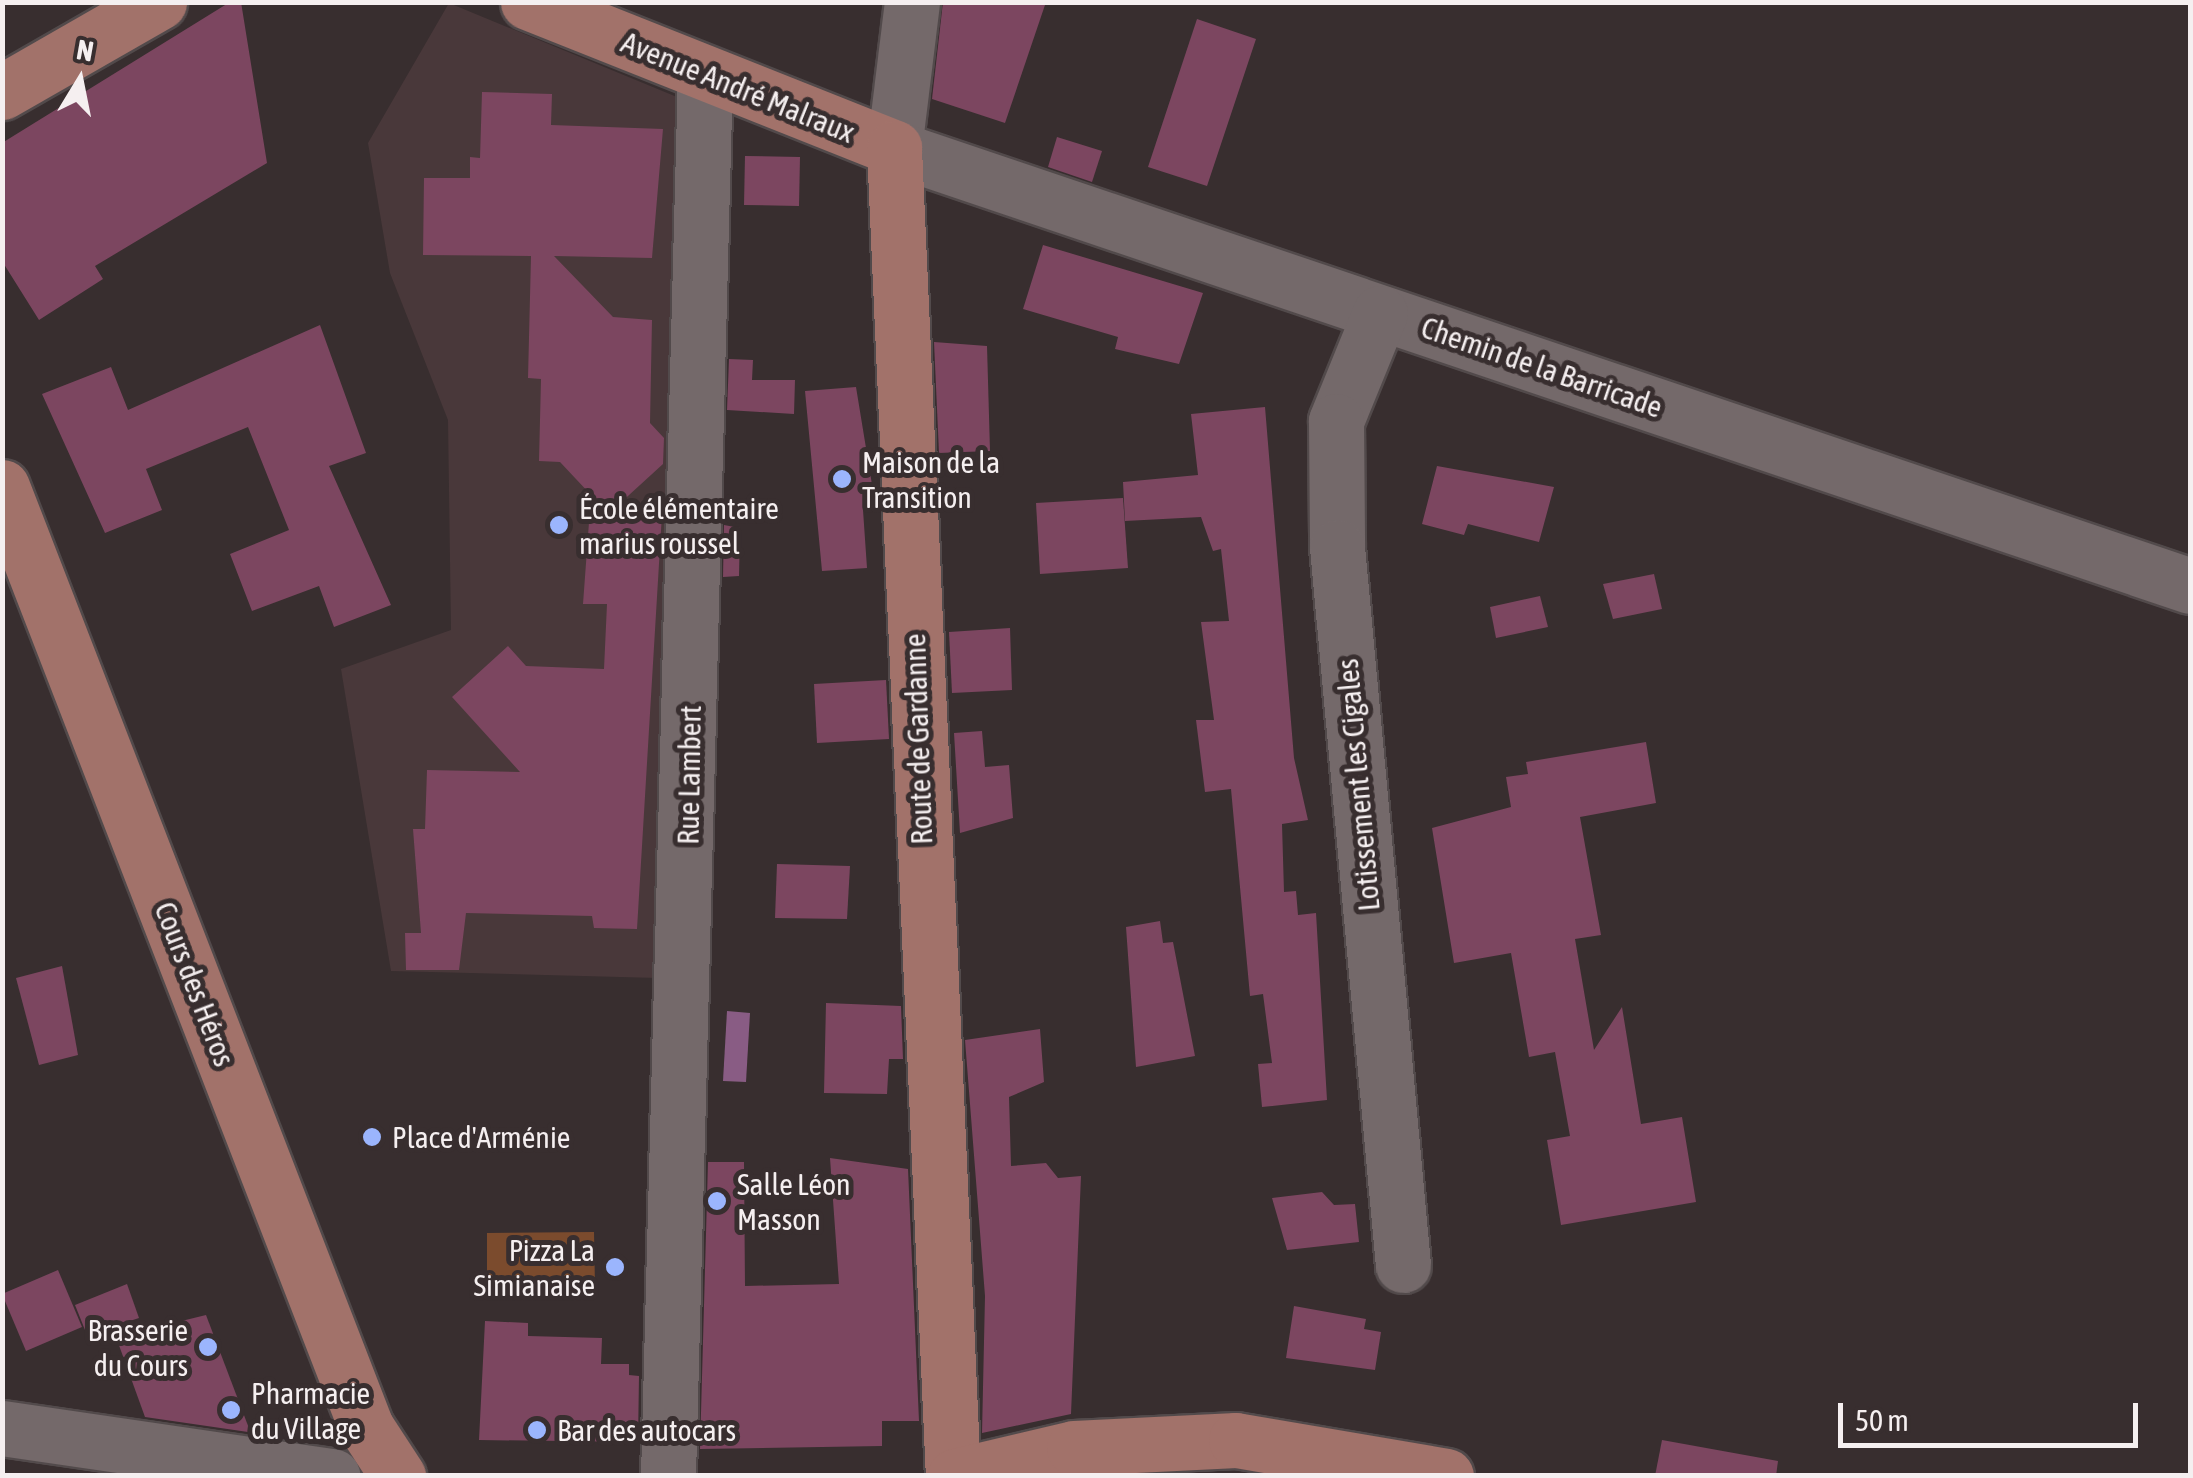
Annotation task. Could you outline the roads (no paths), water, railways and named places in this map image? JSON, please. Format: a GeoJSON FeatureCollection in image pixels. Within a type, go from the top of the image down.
{"type":"FeatureCollection","features":[{"type":"Feature","properties":{"kind":"main road"},"geometry":{"type":"LineString","coordinates":[[2,92],[159,2]]}},
{"type":"Feature","properties":{"kind":"main road","name":"Avenue André Malraux"},"geometry":{"type":"LineString","coordinates":[[528,2],[894,148]]}},
{"type":"Feature","properties":{"kind":"main road","name":"Route de Gardanne"},"geometry":{"type":"LineString","coordinates":[[894,148],[954,1476]]}},
{"type":"Feature","properties":{"kind":"main road","name":"Cours des Héros"},"geometry":{"type":"LineString","coordinates":[[2,487],[366,1427],[398,1476]]}},
{"type":"Feature","properties":{"kind":"main road"},"geometry":{"type":"LineString","coordinates":[[954,1476],[1074,1448],[1236,1440],[1446,1476]]}},
{"type":"Feature","properties":{"kind":"street","name":"Route de Gardanne"},"geometry":{"type":"LineString","coordinates":[[894,148],[912,2]]}},
{"type":"Feature","properties":{"kind":"street","name":"Rue Lambert"},"geometry":{"type":"LineString","coordinates":[[668,1476],[680,1146],[705,74]]}},
{"type":"Feature","properties":{"kind":"street","name":"Chemin de la Barricade"},"geometry":{"type":"LineString","coordinates":[[894,148],[2190,586]]}},
{"type":"Feature","properties":{"kind":"street","name":"Lotissement les Cigales"},"geometry":{"type":"LineString","coordinates":[[1380,313],[1336,421],[1337,547],[1403,1265]]}},
{"type":"Feature","properties":{"kind":"street"},"geometry":{"type":"LineString","coordinates":[[2,1428],[333,1476]]}},
{"type":"Feature","properties":{"kind":"place","name":"Maison de la Transition"},"geometry":{"type":"Point","coordinates":[842,479]}},
{"type":"Feature","properties":{"kind":"place","name":"École élémentaire marius roussel"},"geometry":{"type":"Point","coordinates":[559,525]}},
{"type":"Feature","properties":{"kind":"place","name":"Place d'Arménie"},"geometry":{"type":"Point","coordinates":[372,1137]}},
{"type":"Feature","properties":{"kind":"place","name":"Salle Léon Masson"},"geometry":{"type":"Point","coordinates":[717,1201]}},
{"type":"Feature","properties":{"kind":"place","name":"Pizza La Simianaise"},"geometry":{"type":"Point","coordinates":[615,1267]}},
{"type":"Feature","properties":{"kind":"place","name":"Brasserie du Cours"},"geometry":{"type":"Point","coordinates":[208,1347]}},
{"type":"Feature","properties":{"kind":"place","name":"Pharmacie du Village"},"geometry":{"type":"Point","coordinates":[231,1410]}},
{"type":"Feature","properties":{"kind":"place","name":"Bar des autocars"},"geometry":{"type":"Point","coordinates":[537,1430]}}]}
